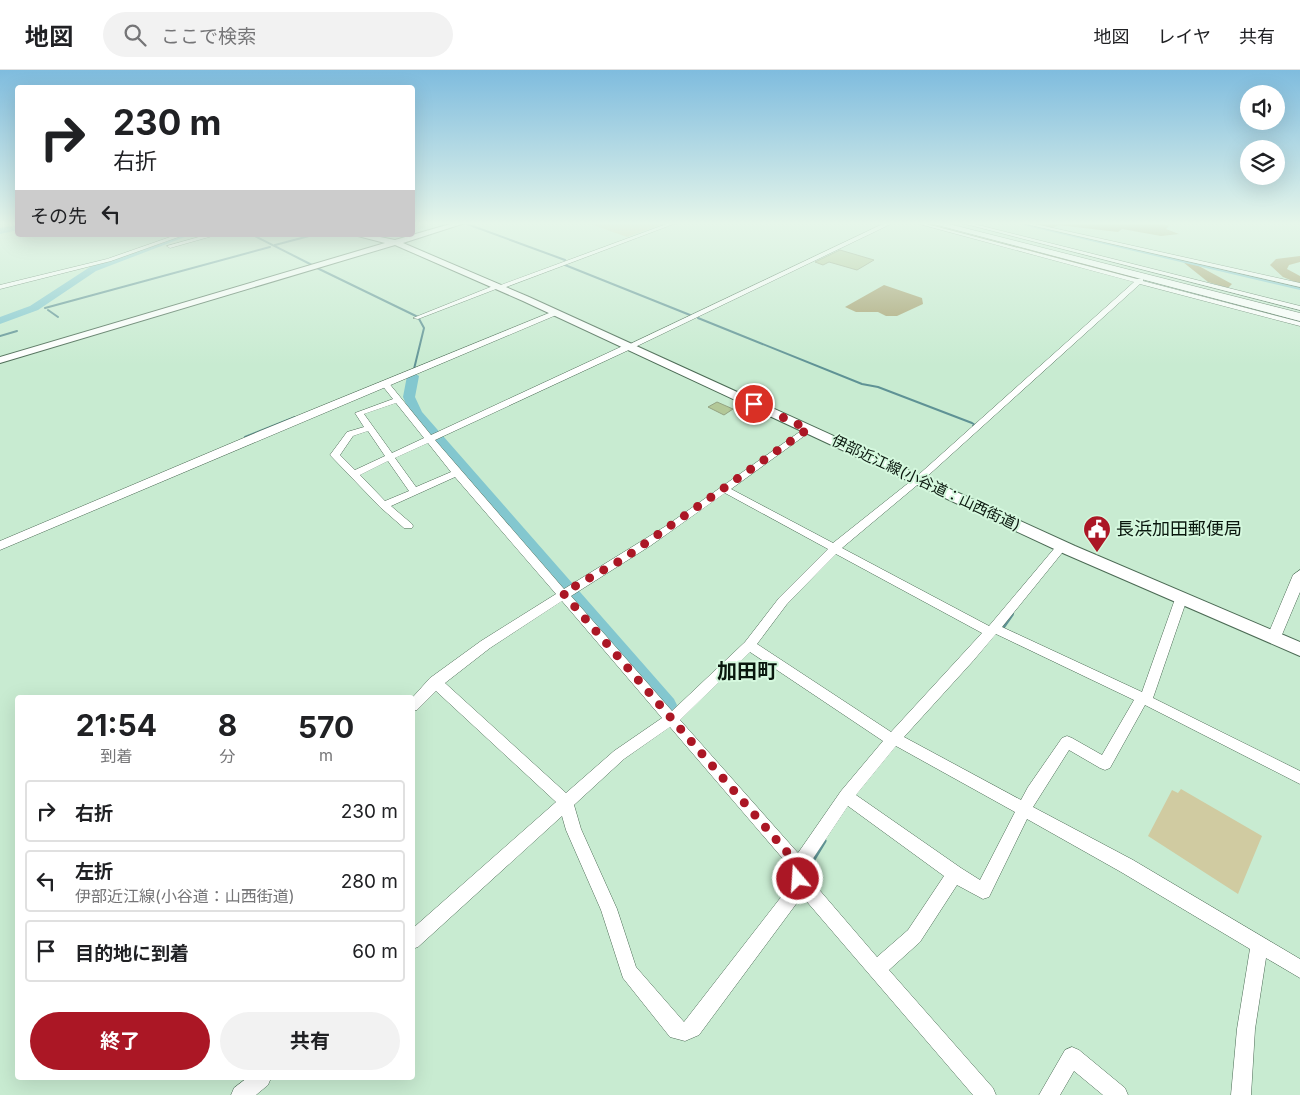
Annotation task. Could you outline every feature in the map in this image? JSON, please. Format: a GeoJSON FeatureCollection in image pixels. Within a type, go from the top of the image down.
{"type":"FeatureCollection","features":[{"type":"Feature","properties":{"kind":"highway"},"geometry":{"type":"LineString","coordinates":[[1121,270],[1300,315]]}},
{"type":"Feature","properties":{"kind":"highway"},"geometry":{"type":"LineString","coordinates":[[1127,270],[1300,315]]}},
{"type":"Feature","properties":{"kind":"main road"},"geometry":{"type":"LineString","coordinates":[[0,360],[301,270]]}},
{"type":"Feature","properties":{"kind":"main road","name":"伊部近江線(小谷道：山西街道)"},"geometry":{"type":"LineString","coordinates":[[458,270],[630,346],[1066,548],[1300,649]]}},
{"type":"Feature","properties":{"kind":"street"},"geometry":{"type":"LineString","coordinates":[[0,287],[69,270]]}},
{"type":"Feature","properties":{"kind":"street"},"geometry":{"type":"LineString","coordinates":[[419,317],[544,270]]}},
{"type":"Feature","properties":{"kind":"street"},"geometry":{"type":"LineString","coordinates":[[354,474],[791,270]]}},
{"type":"Feature","properties":{"kind":"street"},"geometry":{"type":"LineString","coordinates":[[1100,270],[1300,324]]}},
{"type":"Feature","properties":{"kind":"street"},"geometry":{"type":"LineString","coordinates":[[1146,270],[1300,308]]}},
{"type":"Feature","properties":{"kind":"street"},"geometry":{"type":"LineString","coordinates":[[1233,270],[1300,285]]}},
{"type":"Feature","properties":{"kind":"street"},"geometry":{"type":"LineString","coordinates":[[415,938],[619,755],[674,717],[749,645],[783,601],[836,549],[919,479],[1140,280]]}},
{"type":"Feature","properties":{"kind":"street"},"geometry":{"type":"LineString","coordinates":[[0,546],[264,433],[557,313]]}},
{"type":"Feature","properties":{"kind":"street"},"geometry":{"type":"LineString","coordinates":[[385,384],[434,438],[457,473],[567,591],[674,717],[877,969],[986,1095]]}},
{"type":"Feature","properties":{"kind":"street"},"geometry":{"type":"LineString","coordinates":[[398,400],[359,413],[392,457],[414,491]]}},
{"type":"Feature","properties":{"kind":"street"},"geometry":{"type":"LineString","coordinates":[[370,428],[350,434],[335,455],[384,505],[408,526]]}},
{"type":"Feature","properties":{"kind":"street"},"geometry":{"type":"LineString","coordinates":[[415,703],[436,682],[567,591],[623,559],[808,429]]}},
{"type":"Feature","properties":{"kind":"street"},"geometry":{"type":"LineString","coordinates":[[384,505],[457,473]]}},
{"type":"Feature","properties":{"kind":"street"},"geometry":{"type":"LineString","coordinates":[[724,489],[992,630],[1144,699],[1300,778]]}},
{"type":"Feature","properties":{"kind":"street"},"geometry":{"type":"LineString","coordinates":[[436,682],[566,803],[574,830],[609,909],[628,972],[678,1030],[685,1032],[692,1028],[800,875],[846,796],[893,739],[1066,548]]}},
{"type":"Feature","properties":{"kind":"street"},"geometry":{"type":"LineString","coordinates":[[1274,637],[1300,575]]}},
{"type":"Feature","properties":{"kind":"street"},"geometry":{"type":"LineString","coordinates":[[846,796],[955,874],[983,891],[1033,792],[1067,742],[1105,764],[1144,699],[1181,599]]}},
{"type":"Feature","properties":{"kind":"street"},"geometry":{"type":"LineString","coordinates":[[749,645],[893,739],[1026,809],[1300,969]]}},
{"type":"Feature","properties":{"kind":"street"},"geometry":{"type":"LineString","coordinates":[[877,969],[914,936],[955,874]]}},
{"type":"Feature","properties":{"kind":"street"},"geometry":{"type":"LineString","coordinates":[[1241,1095],[1246,1029],[1259,944]]}},
{"type":"Feature","properties":{"kind":"street"},"geometry":{"type":"LineString","coordinates":[[1049,1095],[1072,1056],[1118,1095]]}},
{"type":"Feature","properties":{"kind":"street"},"geometry":{"type":"LineString","coordinates":[[241,1095],[259,1080]]}},
{"type":"Feature","properties":{"kind":"shaded area"},"geometry":{"type":"Polygon","coordinates":[[[1096,270],[1106,270],[1138,278],[1131,279],[1096,270]]]}},
{"type":"Feature","properties":{"kind":"shaded area"},"geometry":{"type":"Polygon","coordinates":[[[1193,270],[1206,270],[1232,284],[1228,288],[1208,282],[1193,270]]]}},
{"type":"Feature","properties":{"kind":"shaded area"},"geometry":{"type":"Polygon","coordinates":[[[1275,270],[1289,270],[1300,276],[1300,284],[1283,277],[1275,270]]]}},
{"type":"Feature","properties":{"kind":"shaded area"},"geometry":{"type":"Polygon","coordinates":[[[884,285],[922,298],[923,304],[897,316],[886,316],[878,312],[856,312],[845,307],[884,285]]]}},
{"type":"Feature","properties":{"kind":"shaded area"},"geometry":{"type":"Polygon","coordinates":[[[1181,789],[1262,836],[1238,894],[1148,836],[1172,790],[1178,793],[1181,789]]]}},
{"type":"Feature","properties":{"kind":"building"},"geometry":{"type":"Polygon","coordinates":[[[717,402],[733,409],[724,415],[708,407],[717,402]]]}},
{"type":"Feature","properties":{"kind":"waterway"},"geometry":{"type":"LineString","coordinates":[[0,321],[34,308],[92,270]]}},
{"type":"Feature","properties":{"kind":"waterway"},"geometry":{"type":"LineString","coordinates":[[45,308],[186,270]]}},
{"type":"Feature","properties":{"kind":"waterway"},"geometry":{"type":"LineString","coordinates":[[321,270],[418,317],[424,328],[414,369]]}},
{"type":"Feature","properties":{"kind":"waterway"},"geometry":{"type":"LineString","coordinates":[[577,270],[690,315]]}},
{"type":"Feature","properties":{"kind":"waterway"},"geometry":{"type":"LineString","coordinates":[[1224,270],[1300,287]]}},
{"type":"Feature","properties":{"kind":"waterway"},"geometry":{"type":"LineString","coordinates":[[48,310],[58,317]]}},
{"type":"Feature","properties":{"kind":"waterway"},"geometry":{"type":"LineString","coordinates":[[698,318],[862,384],[878,387],[972,423],[975,425],[973,426]]}},
{"type":"Feature","properties":{"kind":"waterway"},"geometry":{"type":"LineString","coordinates":[[0,336],[17,331]]}},
{"type":"Feature","properties":{"kind":"waterway"},"geometry":{"type":"LineString","coordinates":[[413,376],[409,397],[416,413],[667,705]]}},
{"type":"Feature","properties":{"kind":"waterway"},"geometry":{"type":"LineString","coordinates":[[245,437],[295,417]]}},
{"type":"Feature","properties":{"kind":"waterway"},"geometry":{"type":"LineString","coordinates":[[1003,627],[1012,614]]}},
{"type":"Feature","properties":{"kind":"waterway"},"geometry":{"type":"LineString","coordinates":[[808,872],[809,866],[824,841]]}},
{"type":"Feature","properties":{"kind":"waterway"},"geometry":{"type":"LineString","coordinates":[[807,870],[808,882]]}},
{"type":"Feature","properties":{"kind":"place","name":"長浜加田郵便局"},"geometry":{"type":"Point","coordinates":[1097,553]}},
{"type":"Feature","properties":{"kind":"district","name":"加田町"},"geometry":{"type":"Point","coordinates":[747,671]}},
{"type":"Feature","properties":{"kind":"route"},"geometry":{"type":"LineString","coordinates":[[754,404],[808,429],[623,559],[563,593],[799,866],[796,871],[798,879]]}}]}
